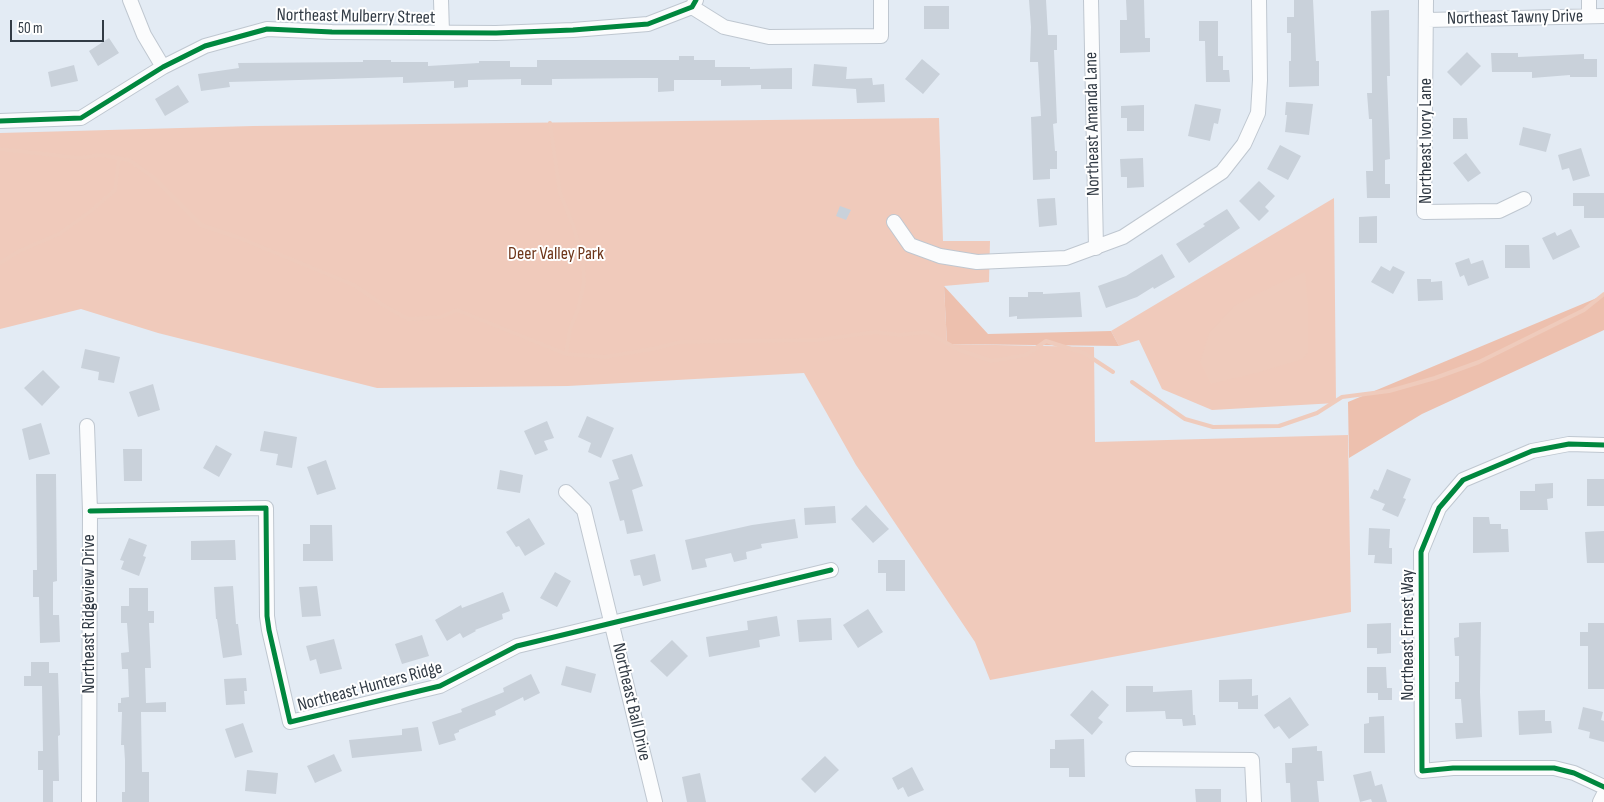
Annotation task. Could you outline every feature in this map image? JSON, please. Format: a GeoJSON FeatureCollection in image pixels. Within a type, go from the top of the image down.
{"type":"FeatureCollection","features":[{"type":"Feature","properties":{"kind":"street"},"geometry":{"type":"LineString","coordinates":[[130,0],[144,35],[163,67]]}},
{"type":"Feature","properties":{"kind":"street"},"geometry":{"type":"LineString","coordinates":[[441,0],[442,32]]}},
{"type":"Feature","properties":{"kind":"street"},"geometry":{"type":"LineString","coordinates":[[694,4],[724,27],[769,37],[881,36],[881,0]]}},
{"type":"Feature","properties":{"kind":"street","name":"Northeast Amanda Lane"},"geometry":{"type":"LineString","coordinates":[[1091,0],[1096,248]]}},
{"type":"Feature","properties":{"kind":"street"},"geometry":{"type":"LineString","coordinates":[[894,222],[910,245],[940,256],[977,262],[1066,258],[1123,237],[1222,172],[1244,144],[1258,113],[1260,80],[1259,0]]}},
{"type":"Feature","properties":{"kind":"street","name":"Northeast Ivory Lane"},"geometry":{"type":"LineString","coordinates":[[1426,0],[1424,212],[1499,211],[1524,199]]}},
{"type":"Feature","properties":{"kind":"street"},"geometry":{"type":"LineString","coordinates":[[1589,0],[1589,16]]}},
{"type":"Feature","properties":{"kind":"street","name":"Northeast Mulberry Street"},"geometry":{"type":"LineString","coordinates":[[0,120],[81,118],[163,67],[205,46],[267,29],[332,32],[496,33],[573,30],[648,24],[694,4]]}},
{"type":"Feature","properties":{"kind":"street","name":"Northeast Tawny Drive"},"geometry":{"type":"LineString","coordinates":[[1427,20],[1604,16]]}},
{"type":"Feature","properties":{"kind":"street","name":"Northeast Ridgeview Drive"},"geometry":{"type":"LineString","coordinates":[[87,426],[90,511],[88,802]]}},
{"type":"Feature","properties":{"kind":"street","name":"Northeast Ernest Way"},"geometry":{"type":"LineString","coordinates":[[1604,445],[1569,444],[1532,450],[1463,480],[1438,508],[1421,552],[1422,771],[1452,768],[1554,768],[1574,773],[1604,787]]}},
{"type":"Feature","properties":{"kind":"street","name":"Northeast Ball Drive"},"geometry":{"type":"LineString","coordinates":[[566,492],[584,510],[655,802]]}},
{"type":"Feature","properties":{"kind":"street","name":"Northeast Hunters Ridge"},"geometry":{"type":"LineString","coordinates":[[90,511],[266,508],[268,623],[290,722],[440,686],[517,646],[832,570]]}},
{"type":"Feature","properties":{"kind":"street"},"geometry":{"type":"LineString","coordinates":[[1133,759],[1252,760],[1254,802]]}},
{"type":"Feature","properties":{"kind":"street"},"geometry":{"type":"LineString","coordinates":[[1600,802],[1604,794]]}},
{"type":"Feature","properties":{"kind":"green space","name":"Deer Valley Park"},"geometry":{"type":"Polygon","coordinates":[[[939,118],[943,241],[990,241],[989,282],[944,286],[947,344],[1094,347],[1095,442],[1348,435],[1351,612],[990,680],[975,642],[856,465],[804,373],[568,386],[377,388],[158,333],[81,309],[0,329],[0,133],[253,126],[939,118]]]}},
{"type":"Feature","properties":{"kind":"green space"},"geometry":{"type":"Polygon","coordinates":[[[1334,198],[1336,403],[1212,410],[1162,389],[1139,340],[1119,346],[1111,331],[1334,198]]]}},
{"type":"Feature","properties":{"kind":"shaded area"},"geometry":{"type":"Polygon","coordinates":[[[1305,272],[1308,305],[1308,352],[1303,359],[1211,384],[1200,362],[1209,333],[1234,306],[1305,272]]]}},
{"type":"Feature","properties":{"kind":"shaded area"},"geometry":{"type":"Polygon","coordinates":[[[944,286],[988,334],[1111,331],[1119,346],[947,344],[944,286]]]}},
{"type":"Feature","properties":{"kind":"shaded area"},"geometry":{"type":"Polygon","coordinates":[[[1604,295],[1604,330],[1422,414],[1349,458],[1348,402],[1604,295]]]}},
{"type":"Feature","properties":{"kind":"building"},"geometry":{"type":"Polygon","coordinates":[[[1029,0],[1046,0],[1048,35],[1057,35],[1057,50],[1054,50],[1057,123],[1053,124],[1055,151],[1057,151],[1057,169],[1050,169],[1050,179],[1033,180],[1031,117],[1041,116],[1038,62],[1030,62],[1031,27],[1029,0]]]}},
{"type":"Feature","properties":{"kind":"building"},"geometry":{"type":"Polygon","coordinates":[[[1126,0],[1144,0],[1145,38],[1150,38],[1150,52],[1120,53],[1120,20],[1127,20],[1126,0]]]}},
{"type":"Feature","properties":{"kind":"building"},"geometry":{"type":"Polygon","coordinates":[[[1294,0],[1313,0],[1316,61],[1319,61],[1319,86],[1289,87],[1291,33],[1287,33],[1287,17],[1294,17],[1294,0]]]}},
{"type":"Feature","properties":{"kind":"building"},"geometry":{"type":"Polygon","coordinates":[[[924,6],[949,6],[949,29],[924,29],[924,6]]]}},
{"type":"Feature","properties":{"kind":"building"},"geometry":{"type":"Polygon","coordinates":[[[1389,10],[1390,76],[1387,76],[1390,159],[1385,160],[1385,184],[1390,184],[1390,198],[1367,198],[1366,171],[1373,171],[1372,119],[1369,119],[1367,93],[1372,93],[1371,11],[1389,10]]]}},
{"type":"Feature","properties":{"kind":"building"},"geometry":{"type":"Polygon","coordinates":[[[1199,21],[1218,21],[1218,56],[1223,56],[1223,70],[1229,70],[1230,82],[1206,82],[1205,41],[1199,41],[1199,21]]]}},
{"type":"Feature","properties":{"kind":"building"},"geometry":{"type":"Polygon","coordinates":[[[109,38],[119,53],[98,66],[89,51],[109,38]]]}},
{"type":"Feature","properties":{"kind":"building"},"geometry":{"type":"Polygon","coordinates":[[[1467,52],[1481,66],[1461,86],[1447,72],[1467,52]]]}},
{"type":"Feature","properties":{"kind":"building"},"geometry":{"type":"Polygon","coordinates":[[[1491,53],[1518,53],[1518,57],[1584,54],[1584,59],[1597,59],[1597,77],[1570,77],[1570,75],[1532,78],[1532,72],[1492,72],[1491,53]]]}},
{"type":"Feature","properties":{"kind":"building"},"geometry":{"type":"Polygon","coordinates":[[[679,56],[694,56],[694,60],[715,60],[715,67],[750,67],[750,69],[792,68],[792,89],[761,89],[761,85],[721,86],[721,80],[674,80],[674,91],[658,92],[658,78],[552,79],[552,85],[521,85],[521,79],[468,80],[468,87],[454,88],[454,81],[403,83],[403,77],[229,82],[230,87],[201,91],[198,74],[239,68],[238,63],[391,60],[391,62],[428,62],[428,66],[479,63],[479,61],[510,61],[510,67],[537,67],[537,60],[679,60],[679,56]]]}},
{"type":"Feature","properties":{"kind":"building"},"geometry":{"type":"Polygon","coordinates":[[[922,59],[940,74],[923,94],[905,79],[922,59]]]}},
{"type":"Feature","properties":{"kind":"building"},"geometry":{"type":"Polygon","coordinates":[[[814,64],[847,67],[846,79],[872,78],[873,85],[884,84],[885,102],[857,103],[856,89],[812,86],[814,64]]]}},
{"type":"Feature","properties":{"kind":"building"},"geometry":{"type":"Polygon","coordinates":[[[74,65],[78,81],[51,87],[48,72],[74,65]]]}},
{"type":"Feature","properties":{"kind":"building"},"geometry":{"type":"Polygon","coordinates":[[[178,85],[189,102],[165,116],[155,99],[178,85]]]}},
{"type":"Feature","properties":{"kind":"building"},"geometry":{"type":"Polygon","coordinates":[[[1286,102],[1313,104],[1309,135],[1285,132],[1286,102]]]}},
{"type":"Feature","properties":{"kind":"building"},"geometry":{"type":"Polygon","coordinates":[[[1195,104],[1221,109],[1218,124],[1214,123],[1210,141],[1188,136],[1195,104]]]}},
{"type":"Feature","properties":{"kind":"building"},"geometry":{"type":"Polygon","coordinates":[[[1144,105],[1144,131],[1127,131],[1127,118],[1121,118],[1121,106],[1144,105]]]}},
{"type":"Feature","properties":{"kind":"building"},"geometry":{"type":"Polygon","coordinates":[[[1453,118],[1467,118],[1468,139],[1453,139],[1453,118]]]}},
{"type":"Feature","properties":{"kind":"building"},"geometry":{"type":"Polygon","coordinates":[[[1523,127],[1551,134],[1546,152],[1519,145],[1523,127]]]}},
{"type":"Feature","properties":{"kind":"building"},"geometry":{"type":"Polygon","coordinates":[[[1280,145],[1301,156],[1288,180],[1267,169],[1280,145]]]}},
{"type":"Feature","properties":{"kind":"building"},"geometry":{"type":"Polygon","coordinates":[[[1581,148],[1590,176],[1573,181],[1569,168],[1562,170],[1558,155],[1581,148]]]}},
{"type":"Feature","properties":{"kind":"building"},"geometry":{"type":"Polygon","coordinates":[[[1466,153],[1481,173],[1468,182],[1453,163],[1466,153]]]}},
{"type":"Feature","properties":{"kind":"building"},"geometry":{"type":"Polygon","coordinates":[[[1143,158],[1144,187],[1127,188],[1127,177],[1121,177],[1120,159],[1143,158]]]}},
{"type":"Feature","properties":{"kind":"building"},"geometry":{"type":"Polygon","coordinates":[[[1259,181],[1275,196],[1265,207],[1269,211],[1259,221],[1239,201],[1259,181]]]}},
{"type":"Feature","properties":{"kind":"building"},"geometry":{"type":"Polygon","coordinates":[[[1573,193],[1604,193],[1604,218],[1584,218],[1584,206],[1573,206],[1573,193]]]}},
{"type":"Feature","properties":{"kind":"building"},"geometry":{"type":"Polygon","coordinates":[[[1055,198],[1057,225],[1039,227],[1037,199],[1055,198]]]}},
{"type":"Feature","properties":{"kind":"building"},"geometry":{"type":"Polygon","coordinates":[[[840,206],[851,210],[846,220],[836,216],[840,206]]]}},
{"type":"Feature","properties":{"kind":"building"},"geometry":{"type":"Polygon","coordinates":[[[1227,209],[1240,228],[1189,263],[1176,244],[1205,226],[1203,224],[1227,209]]]}},
{"type":"Feature","properties":{"kind":"building"},"geometry":{"type":"Polygon","coordinates":[[[1377,216],[1377,243],[1359,243],[1359,217],[1377,216]]]}},
{"type":"Feature","properties":{"kind":"building"},"geometry":{"type":"Polygon","coordinates":[[[1571,229],[1580,247],[1553,260],[1542,238],[1555,232],[1557,236],[1571,229]]]}},
{"type":"Feature","properties":{"kind":"building"},"geometry":{"type":"Polygon","coordinates":[[[1505,245],[1529,245],[1530,268],[1505,268],[1505,245]]]}},
{"type":"Feature","properties":{"kind":"building"},"geometry":{"type":"Polygon","coordinates":[[[1162,254],[1175,277],[1137,297],[1106,308],[1098,286],[1126,276],[1162,254]]]}},
{"type":"Feature","properties":{"kind":"building"},"geometry":{"type":"Polygon","coordinates":[[[1469,258],[1471,264],[1483,260],[1489,278],[1468,286],[1464,275],[1460,277],[1455,263],[1469,258]]]}},
{"type":"Feature","properties":{"kind":"building"},"geometry":{"type":"Polygon","coordinates":[[[1381,266],[1390,271],[1393,266],[1405,272],[1393,294],[1371,282],[1381,266]]]}},
{"type":"Feature","properties":{"kind":"building"},"geometry":{"type":"Polygon","coordinates":[[[1417,279],[1431,279],[1431,282],[1442,281],[1443,300],[1418,301],[1417,279]]]}},
{"type":"Feature","properties":{"kind":"building"},"geometry":{"type":"Polygon","coordinates":[[[1028,292],[1043,292],[1043,294],[1080,292],[1082,317],[1017,319],[1017,316],[1009,317],[1009,297],[1028,297],[1028,292]]]}},
{"type":"Feature","properties":{"kind":"building"},"geometry":{"type":"Polygon","coordinates":[[[85,349],[120,357],[114,383],[98,380],[99,372],[81,368],[85,349]]]}},
{"type":"Feature","properties":{"kind":"building"},"geometry":{"type":"Polygon","coordinates":[[[43,370],[60,387],[42,406],[24,388],[43,370]]]}},
{"type":"Feature","properties":{"kind":"building"},"geometry":{"type":"Polygon","coordinates":[[[153,384],[160,410],[138,417],[129,392],[153,384]]]}},
{"type":"Feature","properties":{"kind":"building"},"geometry":{"type":"Polygon","coordinates":[[[587,416],[614,428],[601,458],[588,452],[591,443],[578,437],[587,416]]]}},
{"type":"Feature","properties":{"kind":"building"},"geometry":{"type":"Polygon","coordinates":[[[547,421],[554,438],[544,441],[548,450],[535,455],[524,431],[547,421]]]}},
{"type":"Feature","properties":{"kind":"building"},"geometry":{"type":"Polygon","coordinates":[[[41,423],[50,454],[29,460],[22,429],[41,423]]]}},
{"type":"Feature","properties":{"kind":"building"},"geometry":{"type":"Polygon","coordinates":[[[264,431],[297,437],[292,468],[276,465],[278,454],[260,451],[264,431]]]}},
{"type":"Feature","properties":{"kind":"building"},"geometry":{"type":"Polygon","coordinates":[[[216,445],[232,454],[219,477],[203,468],[216,445]]]}},
{"type":"Feature","properties":{"kind":"building"},"geometry":{"type":"Polygon","coordinates":[[[123,449],[142,449],[142,481],[124,481],[123,449]]]}},
{"type":"Feature","properties":{"kind":"building"},"geometry":{"type":"Polygon","coordinates":[[[632,454],[643,486],[632,490],[643,531],[627,534],[624,520],[620,521],[609,482],[619,479],[612,460],[632,454]]]}},
{"type":"Feature","properties":{"kind":"building"},"geometry":{"type":"Polygon","coordinates":[[[326,460],[336,489],[317,495],[307,467],[326,460]]]}},
{"type":"Feature","properties":{"kind":"building"},"geometry":{"type":"Polygon","coordinates":[[[1387,469],[1411,479],[1403,498],[1406,499],[1398,517],[1382,510],[1385,504],[1370,498],[1374,489],[1378,491],[1387,469]]]}},
{"type":"Feature","properties":{"kind":"building"},"geometry":{"type":"Polygon","coordinates":[[[500,470],[523,475],[520,493],[497,489],[500,470]]]}},
{"type":"Feature","properties":{"kind":"building"},"geometry":{"type":"Polygon","coordinates":[[[36,474],[56,474],[57,581],[53,582],[53,615],[59,615],[60,642],[40,643],[39,597],[33,597],[33,570],[37,570],[36,474]]]}},
{"type":"Feature","properties":{"kind":"building"},"geometry":{"type":"Polygon","coordinates":[[[1587,479],[1604,479],[1604,506],[1587,506],[1587,479]]]}},
{"type":"Feature","properties":{"kind":"building"},"geometry":{"type":"Polygon","coordinates":[[[1553,483],[1553,498],[1547,499],[1548,510],[1520,510],[1520,491],[1535,491],[1535,484],[1553,483]]]}},
{"type":"Feature","properties":{"kind":"building"},"geometry":{"type":"Polygon","coordinates":[[[866,505],[889,529],[873,543],[851,519],[866,505]]]}},
{"type":"Feature","properties":{"kind":"building"},"geometry":{"type":"Polygon","coordinates":[[[835,506],[836,523],[805,525],[804,508],[835,506]]]}},
{"type":"Feature","properties":{"kind":"building"},"geometry":{"type":"Polygon","coordinates":[[[1473,517],[1489,517],[1490,524],[1501,524],[1501,529],[1508,529],[1509,552],[1473,553],[1473,517]]]}},
{"type":"Feature","properties":{"kind":"building"},"geometry":{"type":"Polygon","coordinates":[[[529,518],[545,544],[525,556],[519,546],[516,547],[506,532],[529,518]]]}},
{"type":"Feature","properties":{"kind":"building"},"geometry":{"type":"Polygon","coordinates":[[[795,519],[798,538],[761,544],[762,548],[746,552],[747,559],[734,562],[731,553],[705,559],[707,567],[692,570],[685,540],[752,525],[795,519]]]}},
{"type":"Feature","properties":{"kind":"building"},"geometry":{"type":"Polygon","coordinates":[[[310,525],[332,525],[333,561],[303,561],[303,544],[310,544],[310,525]]]}},
{"type":"Feature","properties":{"kind":"building"},"geometry":{"type":"Polygon","coordinates":[[[1369,528],[1390,529],[1389,548],[1392,548],[1392,564],[1374,563],[1375,555],[1368,555],[1369,528]]]}},
{"type":"Feature","properties":{"kind":"building"},"geometry":{"type":"Polygon","coordinates":[[[1604,531],[1604,563],[1587,563],[1585,532],[1604,531]]]}},
{"type":"Feature","properties":{"kind":"building"},"geometry":{"type":"Polygon","coordinates":[[[129,538],[147,545],[143,556],[146,557],[139,576],[121,569],[124,561],[120,560],[129,538]]]}},
{"type":"Feature","properties":{"kind":"building"},"geometry":{"type":"Polygon","coordinates":[[[235,540],[236,560],[191,560],[191,541],[235,540]]]}},
{"type":"Feature","properties":{"kind":"building"},"geometry":{"type":"Polygon","coordinates":[[[655,554],[661,581],[643,586],[640,575],[634,576],[630,560],[655,554]]]}},
{"type":"Feature","properties":{"kind":"building"},"geometry":{"type":"Polygon","coordinates":[[[878,560],[905,560],[905,591],[886,591],[886,573],[878,573],[878,560]]]}},
{"type":"Feature","properties":{"kind":"building"},"geometry":{"type":"Polygon","coordinates":[[[555,572],[571,581],[557,607],[540,598],[555,572]]]}},
{"type":"Feature","properties":{"kind":"building"},"geometry":{"type":"Polygon","coordinates":[[[233,586],[236,624],[238,624],[242,655],[223,658],[216,619],[214,587],[233,586]]]}},
{"type":"Feature","properties":{"kind":"building"},"geometry":{"type":"Polygon","coordinates":[[[317,586],[321,616],[302,617],[299,587],[317,586]]]}},
{"type":"Feature","properties":{"kind":"building"},"geometry":{"type":"Polygon","coordinates":[[[129,588],[148,588],[148,611],[154,611],[154,623],[149,623],[151,668],[145,668],[146,703],[166,702],[166,712],[141,712],[142,772],[149,772],[149,802],[122,802],[122,792],[125,792],[125,760],[124,745],[121,745],[122,712],[118,712],[118,703],[121,703],[121,698],[129,697],[128,669],[122,669],[121,653],[129,652],[127,623],[121,623],[121,606],[129,606],[129,588]]]}},
{"type":"Feature","properties":{"kind":"building"},"geometry":{"type":"Polygon","coordinates":[[[503,592],[510,611],[502,614],[503,619],[475,630],[463,638],[460,633],[447,641],[435,620],[461,605],[462,608],[503,592]]]}},
{"type":"Feature","properties":{"kind":"building"},"geometry":{"type":"Polygon","coordinates":[[[868,609],[883,632],[858,648],[843,625],[868,609]]]}},
{"type":"Feature","properties":{"kind":"building"},"geometry":{"type":"Polygon","coordinates":[[[777,616],[780,636],[759,640],[760,647],[709,657],[706,637],[748,630],[747,621],[777,616]]]}},
{"type":"Feature","properties":{"kind":"building"},"geometry":{"type":"Polygon","coordinates":[[[831,618],[832,640],[799,642],[797,620],[831,618]]]}},
{"type":"Feature","properties":{"kind":"building"},"geometry":{"type":"Polygon","coordinates":[[[1481,622],[1480,692],[1482,737],[1456,739],[1455,723],[1463,723],[1461,699],[1455,699],[1455,682],[1459,682],[1459,656],[1455,656],[1454,638],[1459,637],[1459,623],[1481,622]]]}},
{"type":"Feature","properties":{"kind":"building"},"geometry":{"type":"Polygon","coordinates":[[[1391,623],[1391,653],[1377,654],[1377,648],[1367,648],[1367,624],[1391,623]]]}},
{"type":"Feature","properties":{"kind":"building"},"geometry":{"type":"Polygon","coordinates":[[[1588,623],[1604,623],[1604,689],[1588,689],[1588,646],[1580,646],[1580,632],[1588,632],[1588,623]]]}},
{"type":"Feature","properties":{"kind":"building"},"geometry":{"type":"Polygon","coordinates":[[[422,635],[429,656],[402,664],[395,644],[422,635]]]}},
{"type":"Feature","properties":{"kind":"building"},"geometry":{"type":"Polygon","coordinates":[[[334,639],[342,669],[320,674],[316,659],[310,661],[306,646],[334,639]]]}},
{"type":"Feature","properties":{"kind":"building"},"geometry":{"type":"Polygon","coordinates":[[[672,640],[688,656],[667,677],[650,661],[672,640]]]}},
{"type":"Feature","properties":{"kind":"building"},"geometry":{"type":"Polygon","coordinates":[[[31,662],[49,662],[49,673],[58,673],[59,781],[53,781],[53,802],[43,802],[43,770],[38,770],[38,751],[43,751],[42,686],[24,686],[24,676],[31,676],[31,662]]]}},
{"type":"Feature","properties":{"kind":"building"},"geometry":{"type":"Polygon","coordinates":[[[566,666],[596,674],[591,693],[561,685],[566,666]]]}},
{"type":"Feature","properties":{"kind":"building"},"geometry":{"type":"Polygon","coordinates":[[[1367,667],[1386,667],[1387,688],[1392,688],[1392,700],[1378,700],[1378,693],[1367,693],[1367,667]]]}},
{"type":"Feature","properties":{"kind":"building"},"geometry":{"type":"Polygon","coordinates":[[[531,674],[540,693],[524,701],[523,697],[495,711],[496,715],[459,730],[459,732],[454,734],[456,740],[439,745],[432,722],[462,712],[461,709],[504,692],[503,688],[531,674]]]}},
{"type":"Feature","properties":{"kind":"building"},"geometry":{"type":"Polygon","coordinates":[[[246,678],[245,704],[226,705],[224,679],[246,678]]]}},
{"type":"Feature","properties":{"kind":"building"},"geometry":{"type":"Polygon","coordinates":[[[1252,679],[1252,696],[1258,695],[1258,709],[1238,709],[1238,702],[1219,702],[1219,680],[1252,679]]]}},
{"type":"Feature","properties":{"kind":"building"},"geometry":{"type":"Polygon","coordinates":[[[1126,686],[1153,686],[1153,692],[1192,690],[1193,715],[1195,715],[1196,725],[1183,726],[1182,719],[1166,719],[1165,711],[1126,712],[1126,686]]]}},
{"type":"Feature","properties":{"kind":"building"},"geometry":{"type":"Polygon","coordinates":[[[1092,690],[1109,705],[1098,718],[1103,722],[1092,735],[1070,715],[1092,690]]]}},
{"type":"Feature","properties":{"kind":"building"},"geometry":{"type":"Polygon","coordinates":[[[1290,697],[1309,725],[1289,739],[1279,726],[1274,729],[1264,715],[1290,697]]]}},
{"type":"Feature","properties":{"kind":"building"},"geometry":{"type":"Polygon","coordinates":[[[1583,707],[1603,712],[1601,720],[1604,721],[1604,742],[1589,738],[1590,732],[1578,729],[1583,707]]]}},
{"type":"Feature","properties":{"kind":"building"},"geometry":{"type":"Polygon","coordinates":[[[1545,710],[1545,721],[1551,721],[1552,733],[1519,735],[1518,711],[1545,710]]]}},
{"type":"Feature","properties":{"kind":"building"},"geometry":{"type":"Polygon","coordinates":[[[1384,716],[1385,753],[1364,753],[1364,724],[1369,723],[1369,717],[1384,716]]]}},
{"type":"Feature","properties":{"kind":"building"},"geometry":{"type":"Polygon","coordinates":[[[243,723],[253,752],[235,758],[225,729],[243,723]]]}},
{"type":"Feature","properties":{"kind":"building"},"geometry":{"type":"Polygon","coordinates":[[[418,727],[422,751],[352,758],[349,740],[402,735],[402,729],[418,727]]]}},
{"type":"Feature","properties":{"kind":"building"},"geometry":{"type":"Polygon","coordinates":[[[1084,739],[1085,777],[1069,777],[1069,768],[1050,768],[1050,749],[1055,749],[1055,740],[1084,739]]]}},
{"type":"Feature","properties":{"kind":"building"},"geometry":{"type":"Polygon","coordinates":[[[1317,746],[1317,751],[1322,751],[1324,781],[1317,781],[1319,802],[1291,802],[1290,783],[1286,783],[1285,763],[1292,763],[1292,748],[1317,746]]]}},
{"type":"Feature","properties":{"kind":"building"},"geometry":{"type":"Polygon","coordinates":[[[334,754],[342,771],[315,783],[307,766],[334,754]]]}},
{"type":"Feature","properties":{"kind":"building"},"geometry":{"type":"Polygon","coordinates":[[[825,756],[839,770],[815,793],[801,779],[825,756]]]}},
{"type":"Feature","properties":{"kind":"building"},"geometry":{"type":"Polygon","coordinates":[[[912,767],[924,790],[908,797],[903,787],[898,790],[892,778],[912,767]]]}},
{"type":"Feature","properties":{"kind":"building"},"geometry":{"type":"Polygon","coordinates":[[[247,770],[278,773],[276,794],[245,791],[247,770]]]}},
{"type":"Feature","properties":{"kind":"building"},"geometry":{"type":"Polygon","coordinates":[[[1371,771],[1375,786],[1382,784],[1387,802],[1372,802],[1371,799],[1360,802],[1353,775],[1371,771]]]}},
{"type":"Feature","properties":{"kind":"building"},"geometry":{"type":"Polygon","coordinates":[[[700,773],[706,802],[687,802],[682,777],[700,773]]]}},
{"type":"Feature","properties":{"kind":"building"},"geometry":{"type":"Polygon","coordinates":[[[1195,789],[1221,789],[1221,802],[1196,802],[1195,789]]]}},
{"type":"Feature","properties":{"kind":"waterway"},"geometry":{"type":"LineString","coordinates":[[550,123],[560,193],[573,225],[583,258],[584,283],[578,309],[570,329],[566,354]]}},
{"type":"Feature","properties":{"kind":"waterway"},"geometry":{"type":"LineString","coordinates":[[0,149],[79,158],[101,155],[129,160],[153,177],[201,225],[237,237],[354,285],[408,319],[441,317],[457,310],[566,354],[605,357],[681,342],[818,340],[875,332],[899,335],[927,332],[959,350],[992,361],[1026,355],[1046,341],[1084,353],[1113,372]]}},
{"type":"Feature","properties":{"kind":"waterway"},"geometry":{"type":"LineString","coordinates":[[0,263],[19,251],[59,234],[91,211],[115,190],[119,158]]}},
{"type":"Feature","properties":{"kind":"waterway"},"geometry":{"type":"LineString","coordinates":[[1132,382],[1185,419],[1213,427],[1279,426],[1317,413],[1342,397],[1389,391],[1435,378],[1479,362],[1584,310],[1604,294]]}},
{"type":"Feature","properties":{"kind":"cycle path"},"geometry":{"type":"LineString","coordinates":[[0,121],[81,118],[163,67],[205,46],[267,29],[332,32],[496,33],[573,30],[648,24],[692,7],[696,0]]}},
{"type":"Feature","properties":{"kind":"cycle path"},"geometry":{"type":"LineString","coordinates":[[1604,445],[1569,444],[1532,451],[1463,480],[1439,508],[1421,552],[1422,771],[1453,768],[1554,768],[1574,773],[1604,787]]}},
{"type":"Feature","properties":{"kind":"cycle path"},"geometry":{"type":"LineString","coordinates":[[90,511],[266,508],[267,616],[290,722],[440,686],[517,646],[831,570]]}}]}
